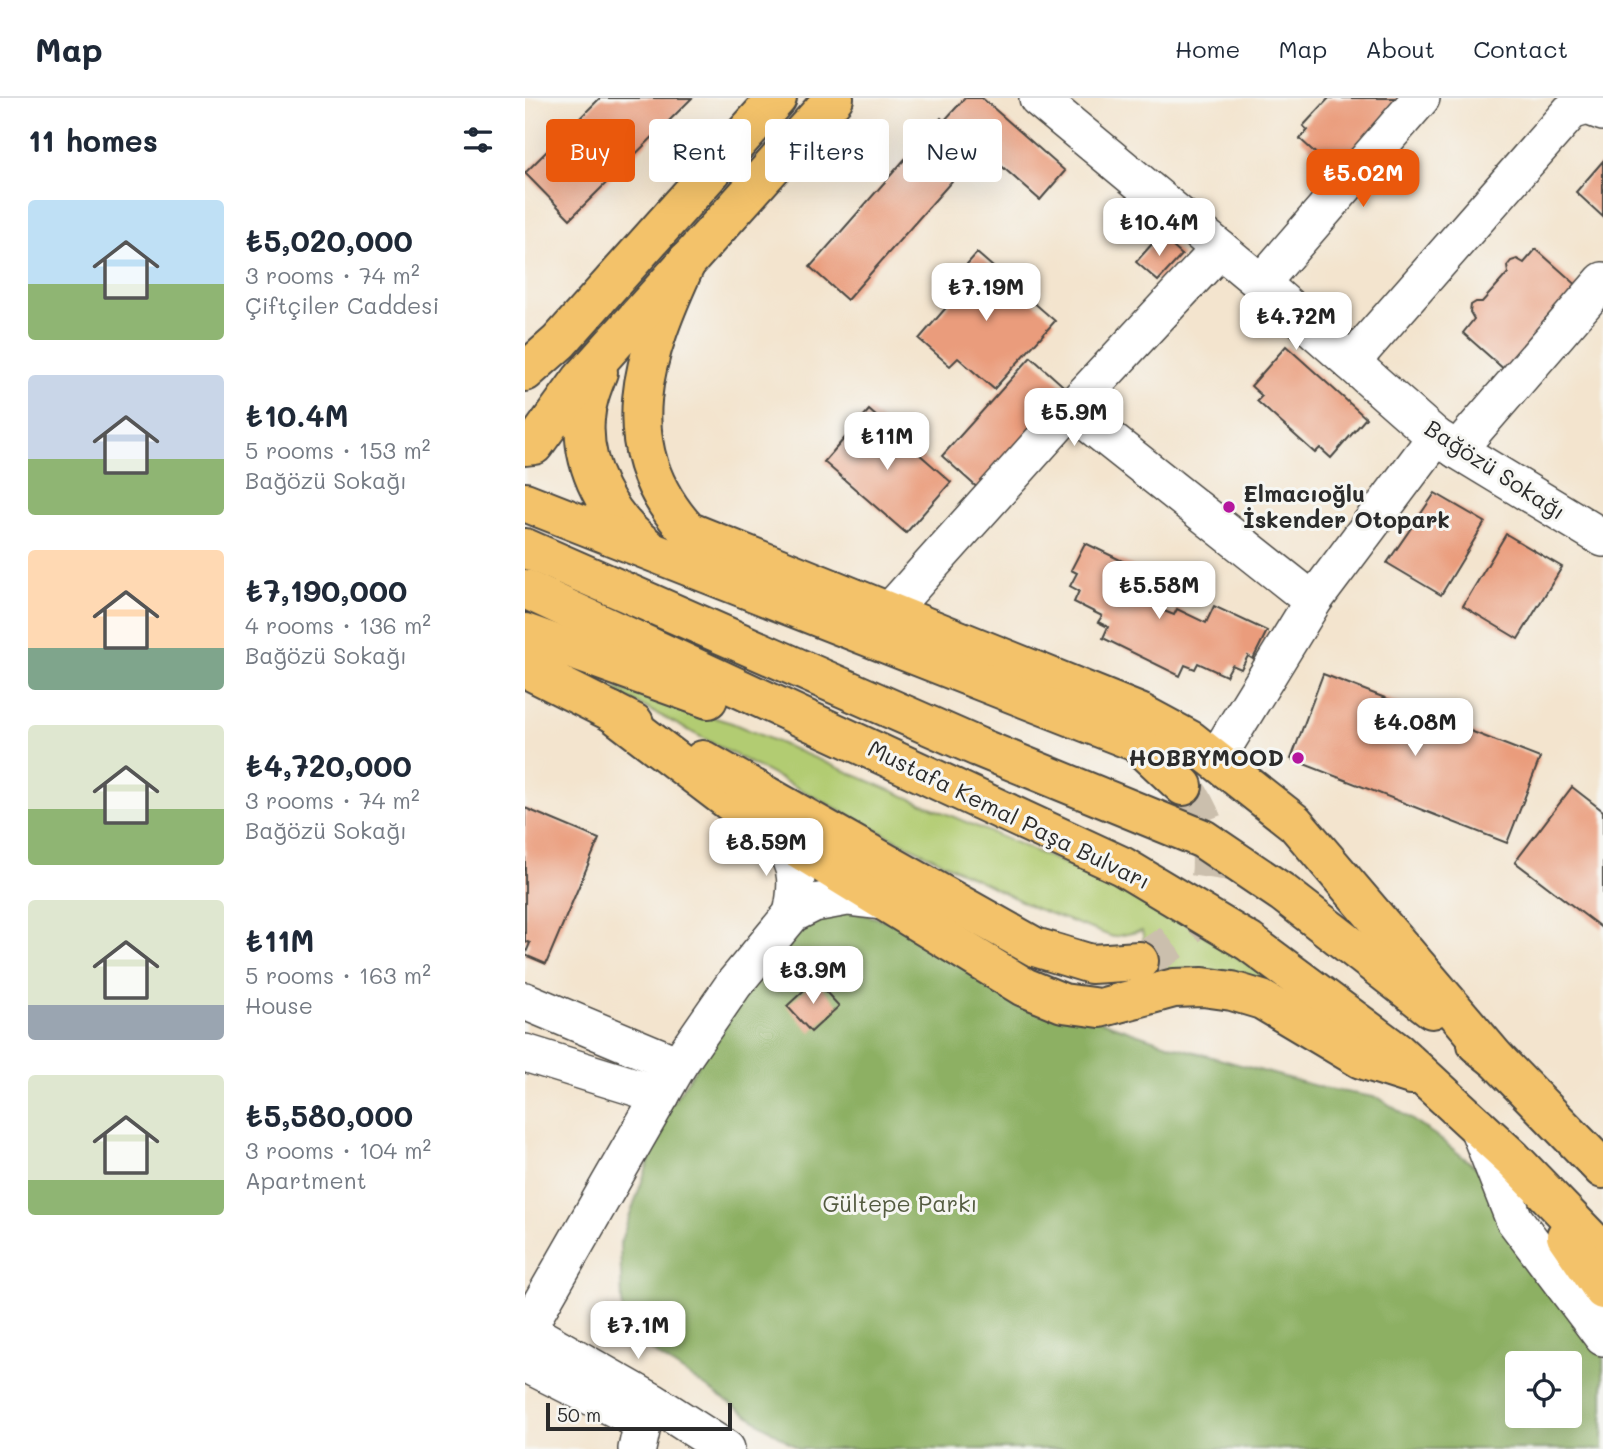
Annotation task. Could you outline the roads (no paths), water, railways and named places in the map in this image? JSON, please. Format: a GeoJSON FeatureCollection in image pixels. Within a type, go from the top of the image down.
{"type":"FeatureCollection","features":[{"type":"Feature","properties":{"kind":"main road"},"geometry":{"type":"LineString","coordinates":[[525,372],[559,342],[777,98]]}},
{"type":"Feature","properties":{"kind":"main road"},"geometry":{"type":"LineString","coordinates":[[525,446],[534,445],[581,380],[834,98]]}},
{"type":"Feature","properties":{"kind":"main road"},"geometry":{"type":"LineString","coordinates":[[687,261],[661,320],[642,388],[642,432],[652,477],[661,496],[688,531],[1140,713],[1190,740],[1295,823],[1497,1060]]}},
{"type":"Feature","properties":{"kind":"main road"},"geometry":{"type":"LineString","coordinates":[[617,340],[599,371],[587,404],[587,456],[597,484],[616,515],[634,536],[656,553]]}},
{"type":"Feature","properties":{"kind":"main road"},"geometry":{"type":"LineString","coordinates":[[525,502],[1136,742],[1183,786]]}},
{"type":"Feature","properties":{"kind":"main road"},"geometry":{"type":"LineString","coordinates":[[525,518],[978,747]]}},
{"type":"Feature","properties":{"kind":"main road","name":"Mustafa Kemal Paşa Bulvarı"},"geometry":{"type":"LineString","coordinates":[[525,548],[978,747],[1203,839],[1283,893],[1497,1060],[1603,1169]]}},
{"type":"Feature","properties":{"kind":"main road","name":"Mustafa Kemal Paşa Bulvarı"},"geometry":{"type":"LineString","coordinates":[[525,590],[1122,866],[1249,942],[1397,1052],[1513,1159],[1603,1252]]}},
{"type":"Feature","properties":{"kind":"main road"},"geometry":{"type":"LineString","coordinates":[[525,633],[950,786]]}},
{"type":"Feature","properties":{"kind":"main road"},"geometry":{"type":"LineString","coordinates":[[525,651],[771,832],[1024,988],[1063,1003],[1100,1008],[1174,988],[1203,987],[1231,991],[1262,1000],[1361,1059],[1427,1080]]}},
{"type":"Feature","properties":{"kind":"main road"},"geometry":{"type":"LineString","coordinates":[[525,668],[751,785],[1035,947],[1091,964],[1139,961]]}},
{"type":"Feature","properties":{"kind":"main road"},"geometry":{"type":"LineString","coordinates":[[1513,1159],[1603,1290]]}},
{"type":"Feature","properties":{"kind":"street","name":"Bağözü Sokağı"},"geometry":{"type":"LineString","coordinates":[[1038,98],[1261,283],[1447,443],[1603,538]]}},
{"type":"Feature","properties":{"kind":"street"},"geometry":{"type":"LineString","coordinates":[[1261,283],[1421,98]]}},
{"type":"Feature","properties":{"kind":"street"},"geometry":{"type":"LineString","coordinates":[[1351,362],[1571,111],[1587,106],[1603,112]]}},
{"type":"Feature","properties":{"kind":"street"},"geometry":{"type":"LineString","coordinates":[[889,612],[1070,409],[1220,249]]}},
{"type":"Feature","properties":{"kind":"street"},"geometry":{"type":"LineString","coordinates":[[1216,759],[1313,601],[1447,443],[1603,281]]}},
{"type":"Feature","properties":{"kind":"street"},"geometry":{"type":"LineString","coordinates":[[1070,409],[1313,601]]}},
{"type":"Feature","properties":{"kind":"street"},"geometry":{"type":"LineString","coordinates":[[771,832],[788,851],[796,874],[796,897],[792,915]]}},
{"type":"Feature","properties":{"kind":"street"},"geometry":{"type":"LineString","coordinates":[[525,1339],[670,1080],[734,985],[792,915],[814,902],[847,897],[880,901]]}},
{"type":"Feature","properties":{"kind":"street"},"geometry":{"type":"LineString","coordinates":[[525,1001],[670,1080]]}},
{"type":"Feature","properties":{"kind":"street"},"geometry":{"type":"LineString","coordinates":[[525,1053],[670,1080]]}},
{"type":"Feature","properties":{"kind":"street"},"geometry":{"type":"LineString","coordinates":[[1477,1125],[1514,1219],[1603,1337]]}},
{"type":"Feature","properties":{"kind":"street"},"geometry":{"type":"LineString","coordinates":[[525,1339],[640,1436],[683,1449]]}},
{"type":"Feature","properties":{"kind":"street"},"geometry":{"type":"LineString","coordinates":[[525,1339],[653,1402],[726,1449]]}},
{"type":"Feature","properties":{"kind":"tunnel"},"geometry":{"type":"LineString","coordinates":[[1139,961],[1165,947],[1185,929],[1200,909],[1208,886],[1211,862],[1208,837],[1198,811],[1183,786]]}},
{"type":"Feature","properties":{"kind":"place","name":"Elmacıoğlu İskender Otopark"},"geometry":{"type":"Point","coordinates":[1229,507]}},
{"type":"Feature","properties":{"kind":"place","name":"HOBBYMOOD"},"geometry":{"type":"Point","coordinates":[1298,758]}},
{"type":"Feature","properties":{"kind":"park label","name":"Gültepe Parkı"},"geometry":{"type":"Point","coordinates":[900,1204]}}]}
